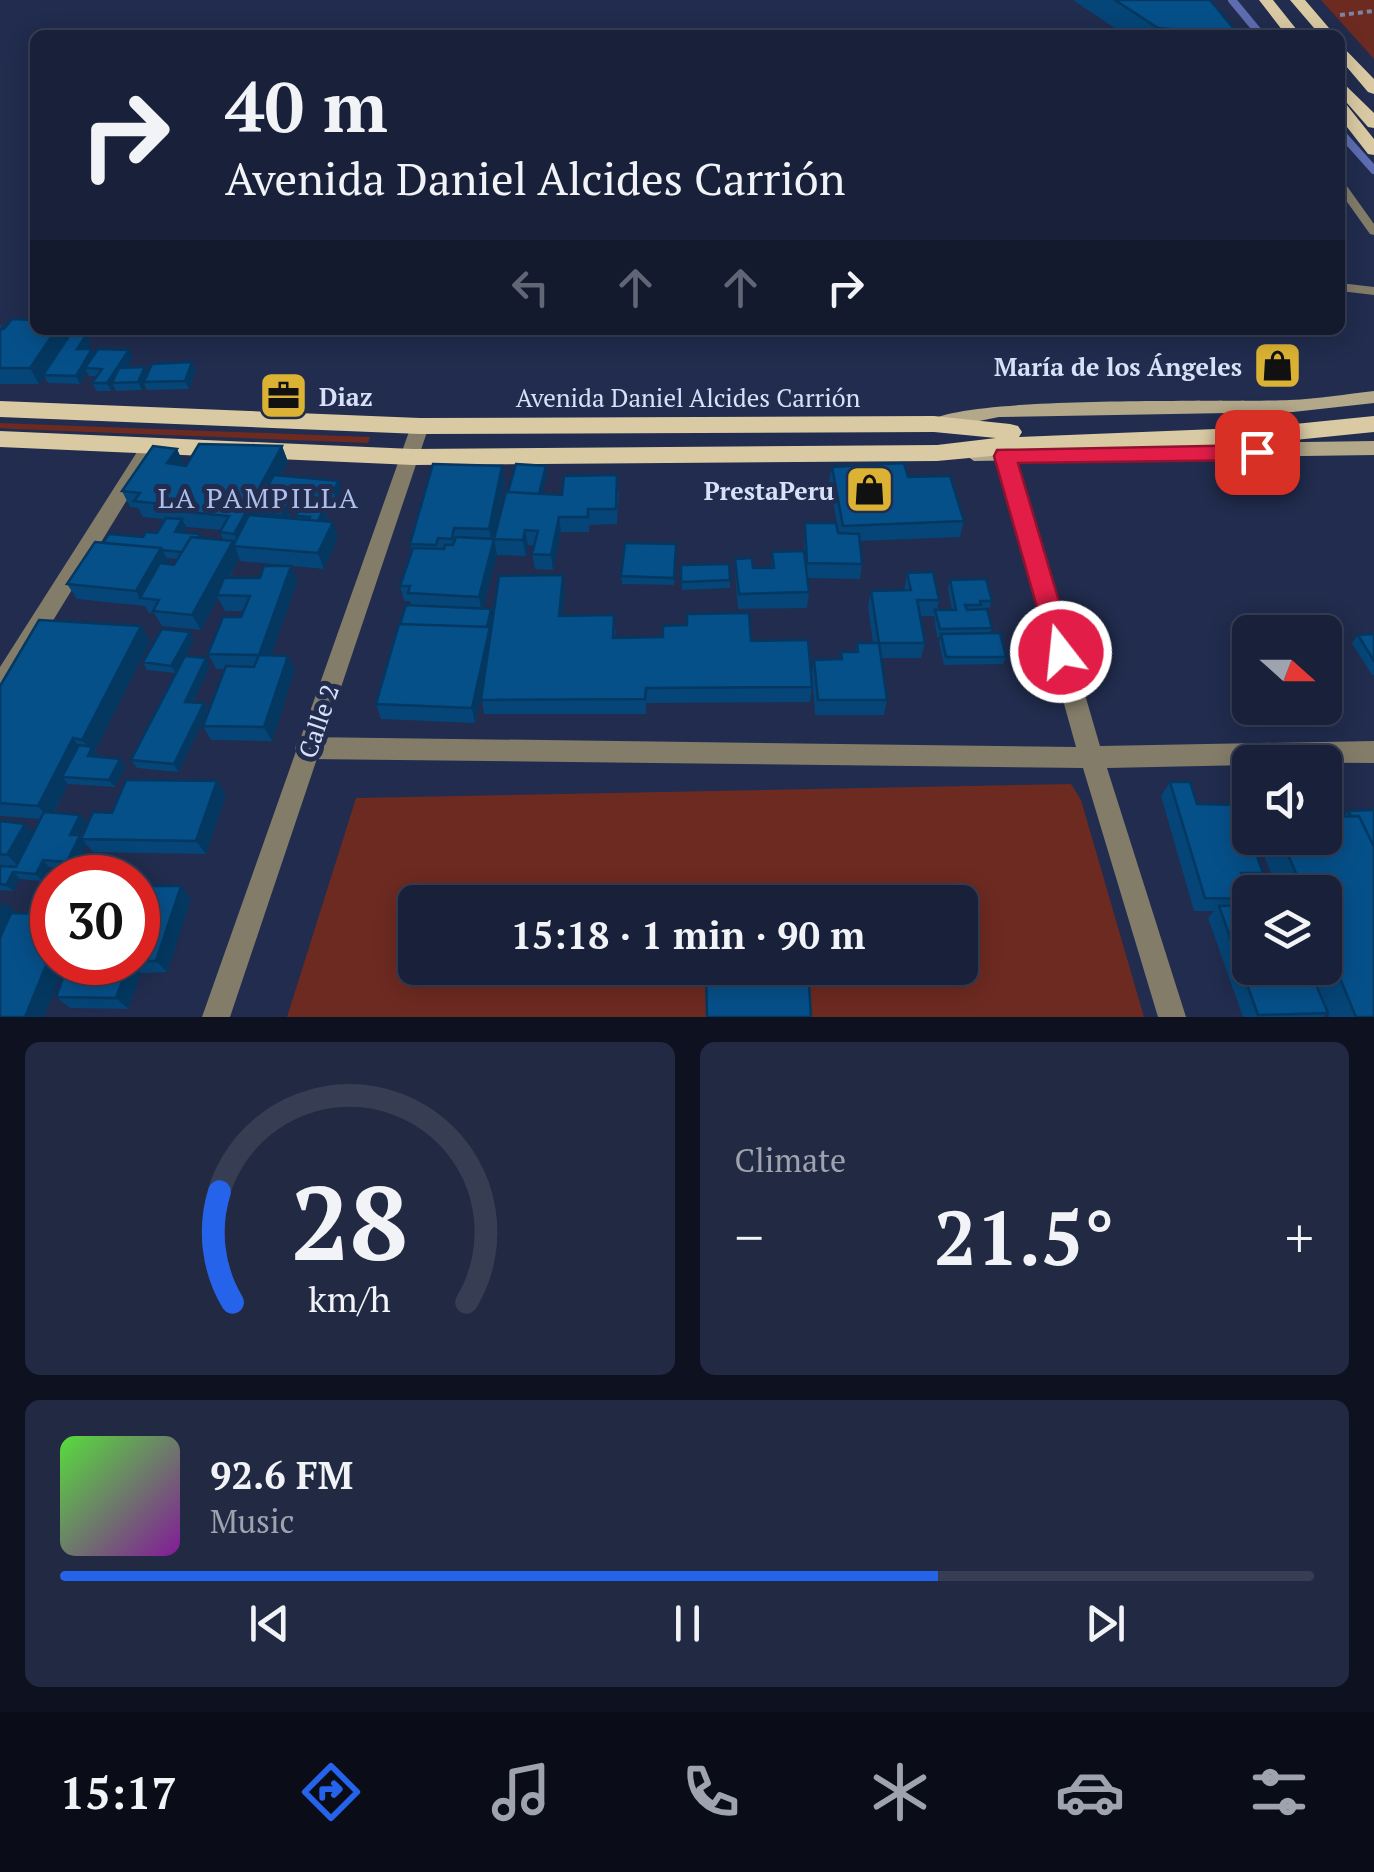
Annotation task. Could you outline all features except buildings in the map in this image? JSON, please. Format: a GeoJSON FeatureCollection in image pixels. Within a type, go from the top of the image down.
{"type":"FeatureCollection","features":[{"type":"Feature","properties":{"kind":"main road"},"geometry":{"type":"LineString","coordinates":[[1266,0],[1290,30]]}},
{"type":"Feature","properties":{"kind":"main road"},"geometry":{"type":"LineString","coordinates":[[1297,0],[1324,30]]}},
{"type":"Feature","properties":{"kind":"main road"},"geometry":{"type":"LineString","coordinates":[[1345,55],[1374,89]]}},
{"type":"Feature","properties":{"kind":"main road"},"geometry":{"type":"LineString","coordinates":[[1353,64],[1374,80]]}},
{"type":"Feature","properties":{"kind":"main road"},"geometry":{"type":"LineString","coordinates":[[1345,91],[1374,123]]}},
{"type":"Feature","properties":{"kind":"main road"},"geometry":{"type":"LineString","coordinates":[[1345,115],[1374,150]]}},
{"type":"Feature","properties":{"kind":"main road","name":"Avenida Daniel Alcides Carrión"},"geometry":{"type":"LineString","coordinates":[[0,409],[420,426],[934,424],[999,410],[1293,406],[1374,396]]}},
{"type":"Feature","properties":{"kind":"main road"},"geometry":{"type":"LineString","coordinates":[[934,424],[996,432],[1075,430],[1302,422],[1374,411]]}},
{"type":"Feature","properties":{"kind":"main road"},"geometry":{"type":"LineString","coordinates":[[937,453],[1002,444],[1314,433],[1374,424]]}},
{"type":"Feature","properties":{"kind":"main road"},"geometry":{"type":"LineString","coordinates":[[0,439],[413,457],[937,453],[1005,456],[1374,448]]}},
{"type":"Feature","properties":{"kind":"street","name":"Calle 2"},"geometry":{"type":"LineString","coordinates":[[216,1017],[307,748],[413,457],[420,426]]}},
{"type":"Feature","properties":{"kind":"street"},"geometry":{"type":"LineString","coordinates":[[0,687],[151,446]]}},
{"type":"Feature","properties":{"kind":"street"},"geometry":{"type":"LineString","coordinates":[[1005,456],[1091,756],[1172,1017]]}},
{"type":"Feature","properties":{"kind":"street"},"geometry":{"type":"LineString","coordinates":[[307,748],[1091,756],[1374,752]]}},
{"type":"Feature","properties":{"kind":"lane"},"geometry":{"type":"LineString","coordinates":[[1345,191],[1374,232]]}},
{"type":"Feature","properties":{"kind":"lane"},"geometry":{"type":"LineString","coordinates":[[1345,287],[1374,290]]}},
{"type":"Feature","properties":{"kind":"shaded area"},"geometry":{"type":"Polygon","coordinates":[[[1321,0],[1374,0],[1374,59],[1321,0]]]}},
{"type":"Feature","properties":{"kind":"shaded area"},"geometry":{"type":"Polygon","coordinates":[[[0,423],[370,437],[368,443],[14,429],[0,428],[0,423]]]}},
{"type":"Feature","properties":{"kind":"shaded area"},"geometry":{"type":"Polygon","coordinates":[[[1071,784],[1081,800],[1144,1017],[287,1017],[356,798],[1071,784]]]}},
{"type":"Feature","properties":{"kind":"waterway"},"geometry":{"type":"LineString","coordinates":[[1232,0],[1257,30]]}},
{"type":"Feature","properties":{"kind":"waterway"},"geometry":{"type":"LineString","coordinates":[[1345,138],[1374,170]]}},
{"type":"Feature","properties":{"kind":"place","name":"María de los Ángeles"},"geometry":{"type":"Point","coordinates":[1277,366]}},
{"type":"Feature","properties":{"kind":"place","name":"Diaz"},"geometry":{"type":"Point","coordinates":[284,396]}},
{"type":"Feature","properties":{"kind":"place","name":"PrestaPeru"},"geometry":{"type":"Point","coordinates":[869,490]}},
{"type":"Feature","properties":{"kind":"district","name":"LA PAMPILLA"},"geometry":{"type":"Point","coordinates":[259,497]}},
{"type":"Feature","properties":{"kind":"route"},"geometry":{"type":"LineString","coordinates":[[1061,652],[1005,456],[1257,452]]}}]}
